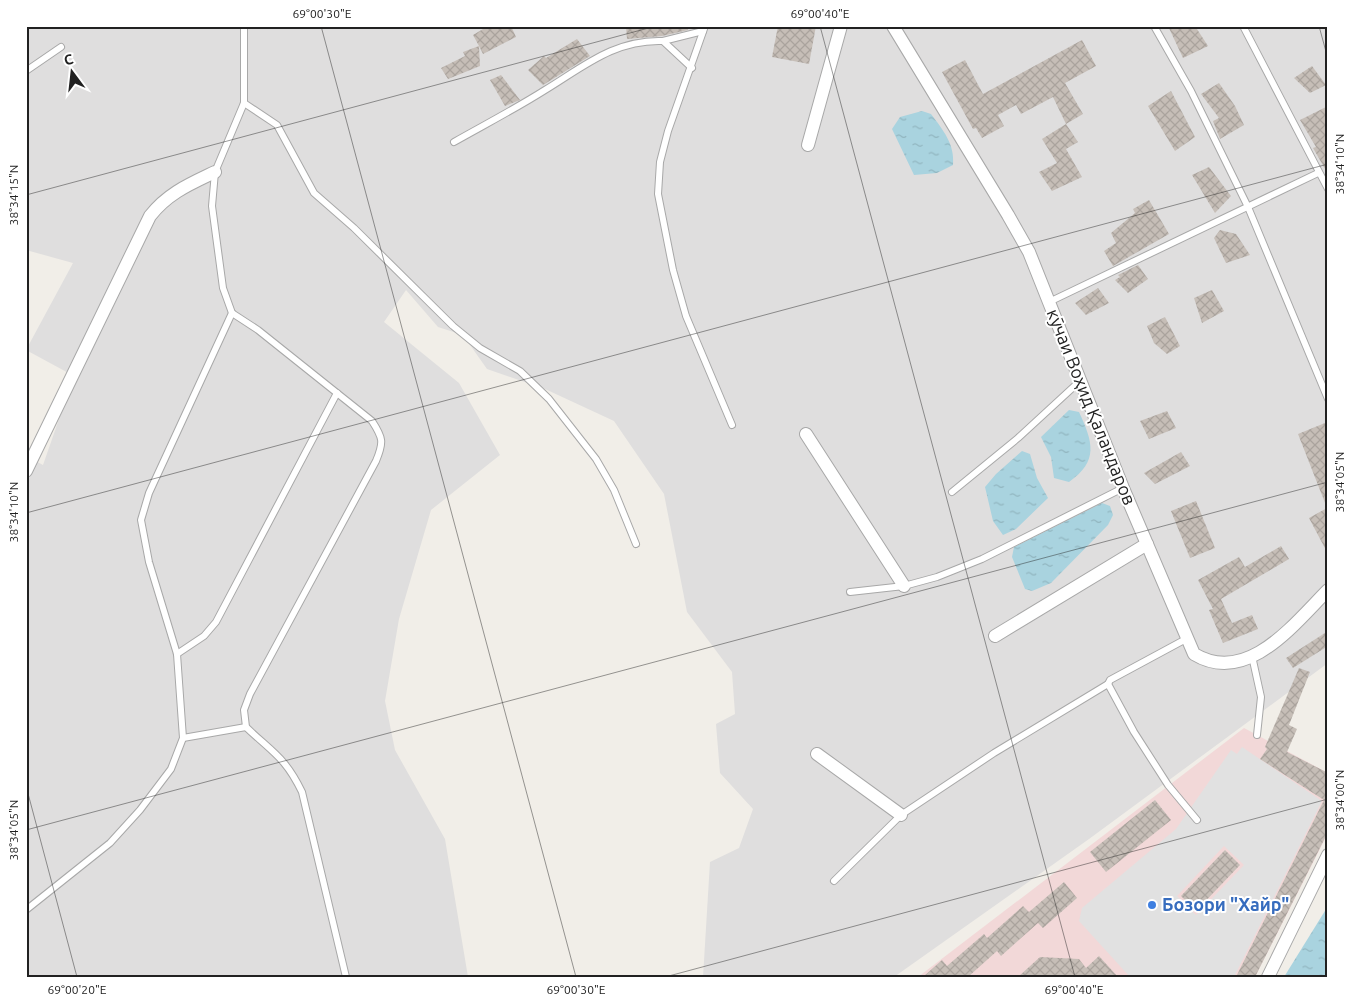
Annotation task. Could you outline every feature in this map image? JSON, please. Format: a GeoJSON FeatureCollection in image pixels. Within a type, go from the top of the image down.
{"type":"FeatureCollection","features":[{"type":"Feature","properties":{"kind":"street"},"geometry":{"type":"LineString","coordinates":[[808,145],[841,26]]}},
{"type":"Feature","properties":{"kind":"street","name":"кӯчаи Воҳид Қаландаров"},"geometry":{"type":"LineString","coordinates":[[893,26],[1008,215],[1028,252],[1122,488],[1194,654],[1205,661],[1216,664],[1252,656],[1276,643],[1326,596]]}},
{"type":"Feature","properties":{"kind":"street"},"geometry":{"type":"LineString","coordinates":[[26,471],[150,216],[161,201],[178,189],[215,172]]}},
{"type":"Feature","properties":{"kind":"street"},"geometry":{"type":"LineString","coordinates":[[806,434],[904,586]]}},
{"type":"Feature","properties":{"kind":"street"},"geometry":{"type":"LineString","coordinates":[[995,636],[1147,544]]}},
{"type":"Feature","properties":{"kind":"street"},"geometry":{"type":"LineString","coordinates":[[817,754],[901,815]]}},
{"type":"Feature","properties":{"kind":"street"},"geometry":{"type":"LineString","coordinates":[[1268,977],[1328,855]]}},
{"type":"Feature","properties":{"kind":"lane"},"geometry":{"type":"LineString","coordinates":[[244,26],[244,103],[215,172],[212,206],[223,288],[232,313],[372,421],[382,435],[381,448],[297,611],[250,694],[244,710],[246,727],[275,751],[290,769],[302,792],[346,977]]}},
{"type":"Feature","properties":{"kind":"lane"},"geometry":{"type":"LineString","coordinates":[[1154,26],[1191,91],[1248,206],[1328,400]]}},
{"type":"Feature","properties":{"kind":"lane"},"geometry":{"type":"LineString","coordinates":[[1243,26],[1318,174],[1328,189]]}},
{"type":"Feature","properties":{"kind":"lane"},"geometry":{"type":"LineString","coordinates":[[454,142],[543,91],[598,56],[643,40],[663,41],[704,29]]}},
{"type":"Feature","properties":{"kind":"lane"},"geometry":{"type":"LineString","coordinates":[[704,29],[692,68],[668,131],[660,162],[658,194],[673,270],[686,316],[732,425]]}},
{"type":"Feature","properties":{"kind":"lane"},"geometry":{"type":"LineString","coordinates":[[663,41],[692,68]]}},
{"type":"Feature","properties":{"kind":"lane"},"geometry":{"type":"LineString","coordinates":[[26,71],[61,47]]}},
{"type":"Feature","properties":{"kind":"lane"},"geometry":{"type":"LineString","coordinates":[[244,103],[277,125],[314,193],[354,228],[453,326],[480,348],[520,370],[549,400],[596,459],[614,490],[636,544]]}},
{"type":"Feature","properties":{"kind":"lane"},"geometry":{"type":"LineString","coordinates":[[1049,302],[1318,174]]}},
{"type":"Feature","properties":{"kind":"lane"},"geometry":{"type":"LineString","coordinates":[[26,910],[110,843],[140,810],[171,769],[183,738],[177,654],[149,562],[141,520],[149,492],[232,313]]}},
{"type":"Feature","properties":{"kind":"lane"},"geometry":{"type":"LineString","coordinates":[[952,492],[1018,438],[1080,381]]}},
{"type":"Feature","properties":{"kind":"lane"},"geometry":{"type":"LineString","coordinates":[[177,654],[204,636],[216,622],[336,393]]}},
{"type":"Feature","properties":{"kind":"lane"},"geometry":{"type":"LineString","coordinates":[[850,592],[904,586],[938,577],[982,559],[1122,488]]}},
{"type":"Feature","properties":{"kind":"lane"},"geometry":{"type":"LineString","coordinates":[[834,881],[901,815],[994,753],[1108,684],[1110,680],[1186,639]]}},
{"type":"Feature","properties":{"kind":"lane"},"geometry":{"type":"LineString","coordinates":[[1252,656],[1261,697],[1257,735]]}},
{"type":"Feature","properties":{"kind":"lane"},"geometry":{"type":"LineString","coordinates":[[1108,684],[1134,732],[1168,786],[1197,820]]}},
{"type":"Feature","properties":{"kind":"lane"},"geometry":{"type":"LineString","coordinates":[[183,738],[246,727]]}},
{"type":"Feature","properties":{"kind":"shaded area"},"geometry":{"type":"Polygon","coordinates":[[[26,26],[1328,26],[1328,663],[1089,839],[894,977],[703,977],[710,862],[739,848],[753,809],[720,773],[716,724],[735,714],[732,672],[687,612],[664,494],[614,421],[545,389],[487,369],[463,335],[438,327],[406,290],[384,322],[459,383],[500,455],[431,510],[399,619],[385,701],[395,750],[445,839],[468,977],[26,977],[26,456],[43,465],[74,376],[26,350],[73,263],[26,250],[26,26]]]}},
{"type":"Feature","properties":{"kind":"shaded area","name":"Бозори \"Хайр\""},"geometry":{"type":"Polygon","coordinates":[[[1244,728],[1328,773],[1328,833],[1255,977],[918,977],[1244,728]]]}},
{"type":"Feature","properties":{"kind":"shaded area"},"geometry":{"type":"Polygon","coordinates":[[[1242,747],[1322,801],[1234,977],[1130,977],[1079,921],[1082,908],[1176,829],[1231,750],[1237,754],[1242,747]],[[1224,846],[1177,896],[1196,915],[1244,865],[1224,846]]]}},
{"type":"Feature","properties":{"kind":"water"},"geometry":{"type":"Polygon","coordinates":[[[922,111],[931,114],[947,138],[952,150],[953,165],[937,173],[914,175],[892,129],[900,117],[922,111]]]}},
{"type":"Feature","properties":{"kind":"water"},"geometry":{"type":"Polygon","coordinates":[[[1069,410],[1079,412],[1088,433],[1090,450],[1089,459],[1085,466],[1069,482],[1054,478],[1051,457],[1041,437],[1069,410]]]}},
{"type":"Feature","properties":{"kind":"water"},"geometry":{"type":"Polygon","coordinates":[[[1022,451],[1030,454],[1037,478],[1048,498],[1016,529],[1003,535],[993,521],[985,487],[996,474],[1022,451]]]}},
{"type":"Feature","properties":{"kind":"water"},"geometry":{"type":"Polygon","coordinates":[[[1102,503],[1110,506],[1113,515],[1108,525],[1051,583],[1032,591],[1025,589],[1012,557],[1014,547],[1102,503]]]}},
{"type":"Feature","properties":{"kind":"water"},"geometry":{"type":"Polygon","coordinates":[[[1328,906],[1328,977],[1284,977],[1328,906]]]}},
{"type":"Feature","properties":{"kind":"building"},"geometry":{"type":"Polygon","coordinates":[[[488,26],[511,26],[516,37],[483,54],[473,35],[488,26]]]}},
{"type":"Feature","properties":{"kind":"building"},"geometry":{"type":"Polygon","coordinates":[[[626,26],[688,26],[688,30],[662,36],[627,39],[626,26]]]}},
{"type":"Feature","properties":{"kind":"building"},"geometry":{"type":"Polygon","coordinates":[[[778,26],[816,26],[809,64],[772,57],[778,26]]]}},
{"type":"Feature","properties":{"kind":"building"},"geometry":{"type":"Polygon","coordinates":[[[1168,26],[1195,26],[1208,46],[1183,58],[1168,26]]]}},
{"type":"Feature","properties":{"kind":"building"},"geometry":{"type":"Polygon","coordinates":[[[577,39],[590,56],[543,85],[528,70],[544,56],[546,58],[577,39]]]}},
{"type":"Feature","properties":{"kind":"building"},"geometry":{"type":"Polygon","coordinates":[[[1082,40],[1096,66],[1065,83],[1083,114],[1066,124],[1053,97],[1021,114],[1016,105],[998,115],[1004,126],[982,138],[976,128],[973,129],[942,72],[965,60],[983,94],[1082,40]]]}},
{"type":"Feature","properties":{"kind":"building"},"geometry":{"type":"Polygon","coordinates":[[[479,46],[480,66],[448,79],[441,68],[465,56],[463,52],[479,46]]]}},
{"type":"Feature","properties":{"kind":"building"},"geometry":{"type":"Polygon","coordinates":[[[1312,66],[1326,85],[1310,93],[1294,78],[1312,66]]]}},
{"type":"Feature","properties":{"kind":"building"},"geometry":{"type":"Polygon","coordinates":[[[501,75],[520,100],[505,106],[490,80],[501,75]]]}},
{"type":"Feature","properties":{"kind":"building"},"geometry":{"type":"Polygon","coordinates":[[[1219,83],[1235,106],[1244,125],[1220,139],[1213,121],[1219,118],[1201,94],[1219,83]]]}},
{"type":"Feature","properties":{"kind":"building"},"geometry":{"type":"Polygon","coordinates":[[[1171,91],[1195,137],[1175,151],[1148,106],[1171,91]]]}},
{"type":"Feature","properties":{"kind":"building"},"geometry":{"type":"Polygon","coordinates":[[[1328,106],[1328,174],[1313,148],[1316,147],[1300,120],[1328,106]]]}},
{"type":"Feature","properties":{"kind":"building"},"geometry":{"type":"Polygon","coordinates":[[[1066,124],[1078,142],[1066,149],[1082,177],[1052,191],[1039,172],[1057,163],[1042,139],[1066,124]]]}},
{"type":"Feature","properties":{"kind":"building"},"geometry":{"type":"Polygon","coordinates":[[[1209,167],[1231,196],[1215,213],[1192,175],[1209,167]]]}},
{"type":"Feature","properties":{"kind":"building"},"geometry":{"type":"Polygon","coordinates":[[[1149,200],[1169,234],[1113,266],[1104,251],[1116,243],[1111,233],[1135,213],[1133,209],[1149,200]]]}},
{"type":"Feature","properties":{"kind":"building"},"geometry":{"type":"Polygon","coordinates":[[[1220,230],[1236,234],[1250,255],[1226,263],[1214,238],[1220,230]]]}},
{"type":"Feature","properties":{"kind":"building"},"geometry":{"type":"Polygon","coordinates":[[[1138,265],[1148,279],[1128,293],[1115,280],[1120,277],[1118,275],[1138,265]]]}},
{"type":"Feature","properties":{"kind":"building"},"geometry":{"type":"Polygon","coordinates":[[[1098,288],[1109,303],[1086,315],[1075,303],[1098,288]]]}},
{"type":"Feature","properties":{"kind":"building"},"geometry":{"type":"Polygon","coordinates":[[[1212,290],[1224,311],[1202,323],[1194,298],[1212,290]]]}},
{"type":"Feature","properties":{"kind":"building"},"geometry":{"type":"Polygon","coordinates":[[[1165,317],[1180,346],[1167,354],[1154,343],[1147,326],[1165,317]]]}},
{"type":"Feature","properties":{"kind":"building"},"geometry":{"type":"Polygon","coordinates":[[[1167,411],[1176,428],[1149,439],[1140,421],[1167,411]]]}},
{"type":"Feature","properties":{"kind":"building"},"geometry":{"type":"Polygon","coordinates":[[[1325,423],[1328,431],[1328,554],[1309,518],[1327,508],[1298,434],[1325,423]]]}},
{"type":"Feature","properties":{"kind":"building"},"geometry":{"type":"Polygon","coordinates":[[[1181,452],[1190,466],[1155,484],[1144,473],[1181,452]]]}},
{"type":"Feature","properties":{"kind":"building"},"geometry":{"type":"Polygon","coordinates":[[[1196,501],[1215,548],[1190,558],[1171,511],[1196,501]]]}},
{"type":"Feature","properties":{"kind":"building"},"geometry":{"type":"Polygon","coordinates":[[[1281,546],[1289,559],[1221,599],[1232,623],[1252,615],[1258,629],[1223,643],[1209,610],[1213,609],[1198,580],[1239,557],[1245,567],[1281,546]]]}},
{"type":"Feature","properties":{"kind":"building"},"geometry":{"type":"Polygon","coordinates":[[[1328,631],[1328,646],[1293,668],[1286,658],[1328,631]]]}},
{"type":"Feature","properties":{"kind":"building"},"geometry":{"type":"Polygon","coordinates":[[[1299,668],[1310,672],[1289,725],[1297,729],[1287,752],[1328,773],[1328,832],[1255,977],[1236,977],[1324,800],[1260,759],[1267,749],[1265,747],[1299,668]]]}},
{"type":"Feature","properties":{"kind":"building"},"geometry":{"type":"Polygon","coordinates":[[[1155,800],[1171,820],[1106,872],[1090,852],[1155,800]]]}},
{"type":"Feature","properties":{"kind":"building"},"geometry":{"type":"Polygon","coordinates":[[[1225,850],[1240,865],[1196,911],[1181,896],[1225,850]]]}},
{"type":"Feature","properties":{"kind":"building"},"geometry":{"type":"Polygon","coordinates":[[[1064,882],[1077,898],[1043,928],[1038,923],[1001,956],[997,951],[968,977],[923,977],[942,960],[947,966],[984,934],[987,938],[1023,906],[1029,912],[1064,882]]]}},
{"type":"Feature","properties":{"kind":"building"},"geometry":{"type":"Polygon","coordinates":[[[1099,956],[1118,977],[1018,977],[1040,957],[1079,959],[1086,968],[1099,956]]]}},
{"type":"Feature","properties":{"kind":"place","name":"Бозори \"Хайр\""},"geometry":{"type":"Point","coordinates":[1152,905]}}]}
